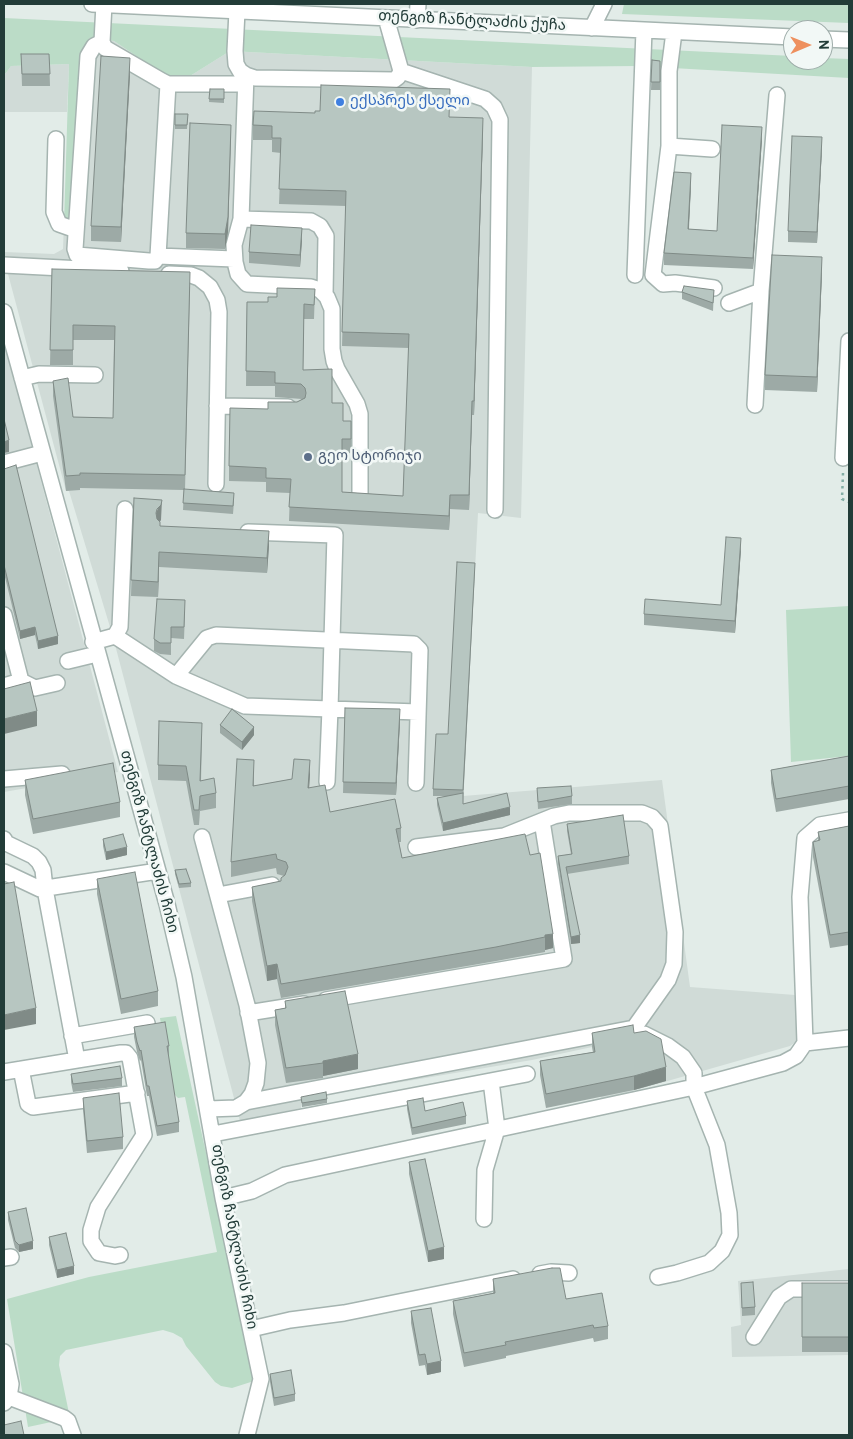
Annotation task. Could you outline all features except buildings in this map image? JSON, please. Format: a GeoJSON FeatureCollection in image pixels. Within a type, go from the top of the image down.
{"type":"FeatureCollection","features":[{"type":"Feature","properties":{"kind":"street","name":"თენგიზ ჩანტლაძის ქუჩა"},"geometry":{"type":"LineString","coordinates":[[92,4],[783,37]]}},
{"type":"Feature","properties":{"kind":"street"},"geometry":{"type":"LineString","coordinates":[[104,4],[102,42],[105,48],[168,84],[255,78],[394,80],[401,71],[386,18]]}},
{"type":"Feature","properties":{"kind":"street"},"geometry":{"type":"LineString","coordinates":[[417,20],[418,4]]}},
{"type":"Feature","properties":{"kind":"street"},"geometry":{"type":"LineString","coordinates":[[592,28],[593,4]]}},
{"type":"Feature","properties":{"kind":"street"},"geometry":{"type":"LineString","coordinates":[[592,28],[604,4]]}},
{"type":"Feature","properties":{"kind":"street"},"geometry":{"type":"LineString","coordinates":[[237,11],[234,51],[236,64],[245,80],[241,219],[234,245],[234,259],[238,274],[247,284],[254,286],[311,287],[320,290],[325,295],[332,309],[332,349],[334,361],[358,404],[360,414],[360,495]]}},
{"type":"Feature","properties":{"kind":"street"},"geometry":{"type":"LineString","coordinates":[[635,274],[644,30]]}},
{"type":"Feature","properties":{"kind":"street"},"geometry":{"type":"LineString","coordinates":[[674,32],[670,72],[669,146],[653,276],[663,284],[675,283],[714,288]]}},
{"type":"Feature","properties":{"kind":"street"},"geometry":{"type":"LineString","coordinates":[[833,39],[849,40]]}},
{"type":"Feature","properties":{"kind":"street"},"geometry":{"type":"LineString","coordinates":[[102,42],[94,46],[88,56],[74,250],[77,255],[149,261],[155,261],[158,256],[168,84]]}},
{"type":"Feature","properties":{"kind":"street"},"geometry":{"type":"LineString","coordinates":[[401,71],[485,99],[494,107],[500,120],[495,510]]}},
{"type":"Feature","properties":{"kind":"street"},"geometry":{"type":"LineString","coordinates":[[755,405],[761,291],[777,95]]}},
{"type":"Feature","properties":{"kind":"street"},"geometry":{"type":"LineString","coordinates":[[56,138],[54,212],[59,224],[76,230]]}},
{"type":"Feature","properties":{"kind":"street"},"geometry":{"type":"LineString","coordinates":[[669,146],[712,149]]}},
{"type":"Feature","properties":{"kind":"street"},"geometry":{"type":"LineString","coordinates":[[241,219],[311,221],[320,226],[326,236],[325,295]]}},
{"type":"Feature","properties":{"kind":"street"},"geometry":{"type":"LineString","coordinates":[[158,256],[234,259]]}},
{"type":"Feature","properties":{"kind":"street"},"geometry":{"type":"LineString","coordinates":[[4,265],[191,275],[199,278],[210,287],[217,300],[219,312],[216,484]]}},
{"type":"Feature","properties":{"kind":"street"},"geometry":{"type":"LineString","coordinates":[[729,303],[761,291]]}},
{"type":"Feature","properties":{"kind":"street","name":"თენგიზ ჩანტლაძის ჩიხი"},"geometry":{"type":"LineString","coordinates":[[4,312],[95,648],[122,761],[158,871],[184,977],[223,1198],[261,1379],[247,1435]]}},
{"type":"Feature","properties":{"kind":"street"},"geometry":{"type":"LineString","coordinates":[[843,458],[849,341]]}},
{"type":"Feature","properties":{"kind":"street"},"geometry":{"type":"LineString","coordinates":[[22,378],[39,374],[95,375]]}},
{"type":"Feature","properties":{"kind":"street"},"geometry":{"type":"LineString","coordinates":[[217,406],[297,407]]}},
{"type":"Feature","properties":{"kind":"street"},"geometry":{"type":"LineString","coordinates":[[4,463],[42,453]]}},
{"type":"Feature","properties":{"kind":"street"},"geometry":{"type":"LineString","coordinates":[[68,661],[115,636],[120,627],[125,510]]}},
{"type":"Feature","properties":{"kind":"street"},"geometry":{"type":"LineString","coordinates":[[231,532],[335,536],[327,782]]}},
{"type":"Feature","properties":{"kind":"street"},"geometry":{"type":"LineString","coordinates":[[4,615],[9,653],[21,682]]}},
{"type":"Feature","properties":{"kind":"street"},"geometry":{"type":"LineString","coordinates":[[176,676],[207,638],[216,635],[414,644],[420,650],[416,784]]}},
{"type":"Feature","properties":{"kind":"street"},"geometry":{"type":"LineString","coordinates":[[115,636],[176,676],[245,706],[418,712]]}},
{"type":"Feature","properties":{"kind":"street"},"geometry":{"type":"LineString","coordinates":[[4,686],[21,682],[35,688],[56,683]]}},
{"type":"Feature","properties":{"kind":"street"},"geometry":{"type":"LineString","coordinates":[[4,779],[74,773]]}},
{"type":"Feature","properties":{"kind":"street"},"geometry":{"type":"LineString","coordinates":[[416,847],[504,836],[554,816],[569,813],[642,813],[652,817],[660,826],[675,932],[674,964],[668,980],[634,1028]]}},
{"type":"Feature","properties":{"kind":"street"},"geometry":{"type":"LineString","coordinates":[[223,1198],[252,1191],[285,1175],[694,1087],[783,1063],[796,1056],[805,1043],[800,896],[804,838],[820,825],[849,820]]}},
{"type":"Feature","properties":{"kind":"street"},"geometry":{"type":"LineString","coordinates":[[248,1013],[564,959],[542,821]]}},
{"type":"Feature","properties":{"kind":"street"},"geometry":{"type":"LineString","coordinates":[[202,837],[248,1013],[258,1064],[256,1083],[252,1094],[246,1102]]}},
{"type":"Feature","properties":{"kind":"street"},"geometry":{"type":"LineString","coordinates":[[4,839],[6,843],[33,856],[43,870],[77,1060]]}},
{"type":"Feature","properties":{"kind":"street"},"geometry":{"type":"LineString","coordinates":[[4,872],[40,889],[45,889],[158,871]]}},
{"type":"Feature","properties":{"kind":"street"},"geometry":{"type":"LineString","coordinates":[[218,894],[279,883]]}},
{"type":"Feature","properties":{"kind":"street"},"geometry":{"type":"LineString","coordinates":[[72,1036],[147,1023]]}},
{"type":"Feature","properties":{"kind":"street"},"geometry":{"type":"LineString","coordinates":[[208,1109],[236,1108],[246,1102],[634,1028],[668,1046],[682,1057],[694,1073],[694,1087],[717,1145],[730,1213],[730,1235],[722,1251],[710,1263],[658,1277]]}},
{"type":"Feature","properties":{"kind":"street"},"geometry":{"type":"LineString","coordinates":[[805,1043],[849,1038]]}},
{"type":"Feature","properties":{"kind":"street"},"geometry":{"type":"LineString","coordinates":[[4,1072],[121,1053],[126,1054],[130,1058],[144,1135],[98,1207],[91,1230],[91,1241],[99,1252],[115,1256],[120,1254]]}},
{"type":"Feature","properties":{"kind":"street"},"geometry":{"type":"LineString","coordinates":[[21,1069],[28,1104],[34,1107],[137,1092]]}},
{"type":"Feature","properties":{"kind":"street"},"geometry":{"type":"LineString","coordinates":[[213,1134],[527,1074]]}},
{"type":"Feature","properties":{"kind":"street"},"geometry":{"type":"LineString","coordinates":[[484,1219],[485,1170],[498,1129],[491,1081]]}},
{"type":"Feature","properties":{"kind":"street"},"geometry":{"type":"LineString","coordinates":[[251,1328],[290,1320],[344,1313],[551,1272],[569,1273]]}},
{"type":"Feature","properties":{"kind":"street"},"geometry":{"type":"LineString","coordinates":[[754,1337],[779,1297],[791,1289],[849,1289]]}},
{"type":"Feature","properties":{"kind":"street"},"geometry":{"type":"LineString","coordinates":[[4,1352],[11,1384],[6,1400],[64,1418],[68,1422],[73,1435]]}},
{"type":"Feature","properties":{"kind":"path"},"geometry":{"type":"LineString","coordinates":[[843,458],[842,499],[849,502]]}},
{"type":"Feature","properties":{"kind":"shaded area"},"geometry":{"type":"Polygon","coordinates":[[[88,38],[114,41],[166,76],[190,76],[230,51],[532,67],[521,518],[478,513],[463,796],[662,780],[690,987],[795,995],[798,1025],[797,1041],[790,1046],[601,1100],[592,1047],[532,1060],[301,1099],[301,1108],[240,1121],[113,637],[69,491],[66,491],[4,259],[4,252],[54,254],[63,249],[64,222],[77,224],[88,38]]]}},
{"type":"Feature","properties":{"kind":"shaded area"},"geometry":{"type":"Polygon","coordinates":[[[69,64],[67,112],[4,112],[4,73],[11,66],[69,64]]]}},
{"type":"Feature","properties":{"kind":"shaded area"},"geometry":{"type":"Polygon","coordinates":[[[4,341],[118,772],[4,792],[4,341]]]}},
{"type":"Feature","properties":{"kind":"shaded area"},"geometry":{"type":"Polygon","coordinates":[[[849,1269],[849,1355],[732,1357],[731,1327],[741,1325],[738,1281],[849,1269]]]}},
{"type":"Feature","properties":{"kind":"green space"},"geometry":{"type":"Polygon","coordinates":[[[624,4],[849,4],[849,23],[833,22],[833,20],[783,20],[622,14],[624,4]]]}},
{"type":"Feature","properties":{"kind":"green space"},"geometry":{"type":"Polygon","coordinates":[[[4,18],[783,56],[783,70],[833,70],[833,58],[849,59],[849,78],[637,66],[532,67],[230,51],[190,76],[183,78],[166,76],[114,41],[89,38],[77,224],[64,222],[69,64],[11,66],[4,73],[4,18]]]}},
{"type":"Feature","properties":{"kind":"green space"},"geometry":{"type":"Polygon","coordinates":[[[849,606],[849,756],[791,762],[786,610],[849,606]]]}},
{"type":"Feature","properties":{"kind":"green space"},"geometry":{"type":"Polygon","coordinates":[[[176,1016],[254,1381],[232,1388],[221,1386],[215,1382],[186,1346],[182,1338],[163,1330],[66,1350],[60,1356],[59,1365],[70,1418],[28,1427],[7,1299],[89,1277],[217,1252],[185,1097],[178,1098],[172,1092],[160,1018],[176,1016]]]}},
{"type":"Feature","properties":{"kind":"place","name":"ექსპრეს ქსელი"},"geometry":{"type":"Point","coordinates":[340,102]}},
{"type":"Feature","properties":{"kind":"place","name":"გეო სტორიჯი"},"geometry":{"type":"Point","coordinates":[308,457]}}]}
